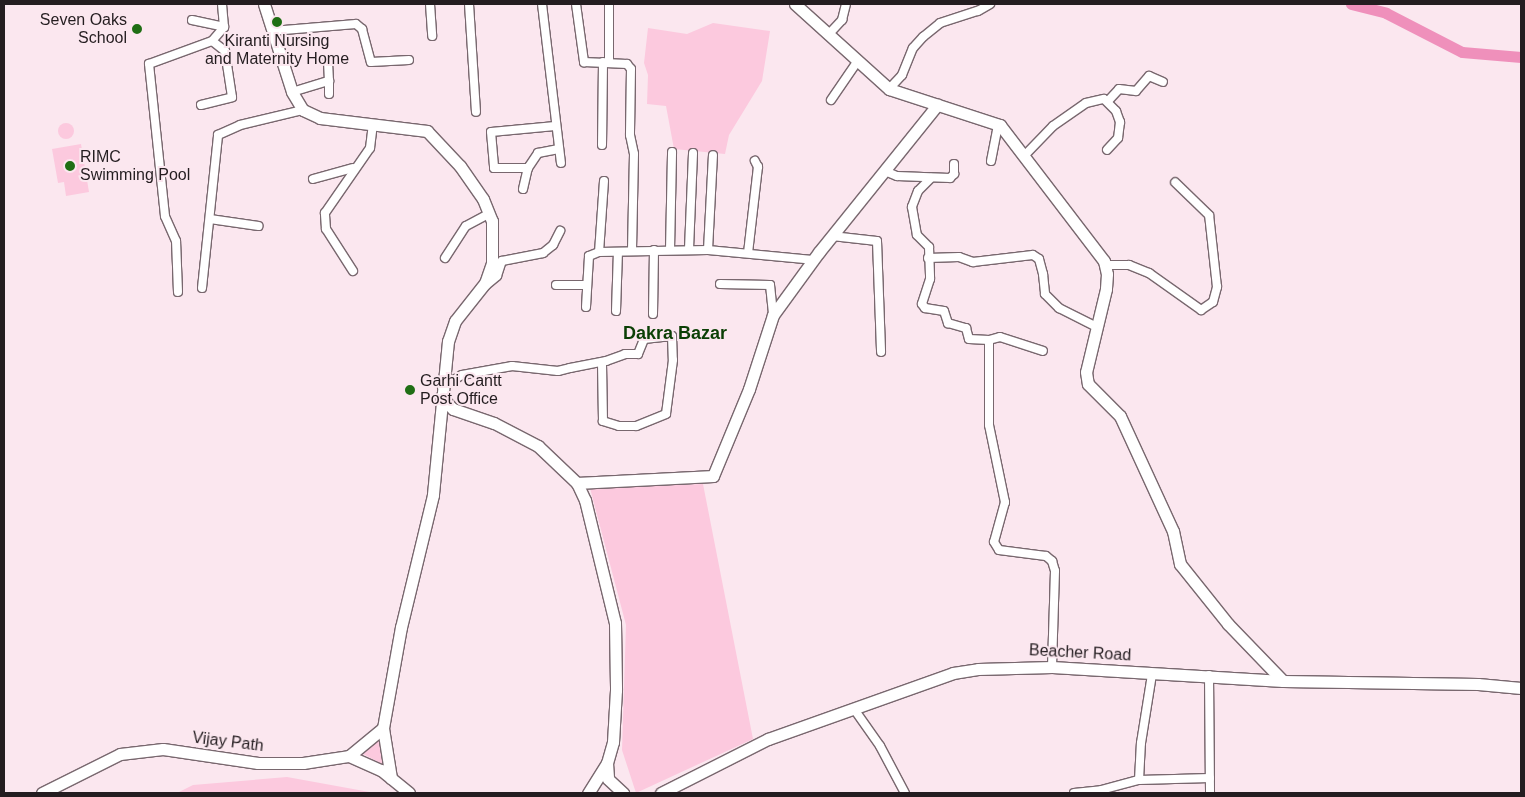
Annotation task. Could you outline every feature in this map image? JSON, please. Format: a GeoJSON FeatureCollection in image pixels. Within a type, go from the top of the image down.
{"type":"FeatureCollection","features":[{"type":"Feature","properties":{"kind":"street"},"geometry":{"type":"LineString","coordinates":[[178,292],[176,241],[165,216],[149,64],[212,41],[224,27],[222,4]]}},
{"type":"Feature","properties":{"kind":"street"},"geometry":{"type":"LineString","coordinates":[[264,4],[292,92],[303,110],[320,118],[427,131],[433,135],[460,166],[490,213],[492,263],[480,289],[455,321],[448,341],[442,392],[440,452],[434,495],[401,627],[383,728],[391,778]]}},
{"type":"Feature","properties":{"kind":"street"},"geometry":{"type":"LineString","coordinates":[[430,4],[432,36]]}},
{"type":"Feature","properties":{"kind":"street"},"geometry":{"type":"LineString","coordinates":[[469,4],[476,112]]}},
{"type":"Feature","properties":{"kind":"street"},"geometry":{"type":"LineString","coordinates":[[542,4],[555,126],[561,163]]}},
{"type":"Feature","properties":{"kind":"street"},"geometry":{"type":"LineString","coordinates":[[576,4],[583,58],[588,62],[626,64],[632,71],[632,251]]}},
{"type":"Feature","properties":{"kind":"street"},"geometry":{"type":"LineString","coordinates":[[602,145],[609,4]]}},
{"type":"Feature","properties":{"kind":"street"},"geometry":{"type":"LineString","coordinates":[[795,4],[856,62],[889,88],[998,124],[1025,155],[1105,265],[1106,289],[1086,372],[1088,384],[1120,416],[1173,531],[1180,564],[1228,624],[1283,680]]}},
{"type":"Feature","properties":{"kind":"street"},"geometry":{"type":"LineString","coordinates":[[828,35],[842,20],[846,4]]}},
{"type":"Feature","properties":{"kind":"street"},"geometry":{"type":"LineString","coordinates":[[889,88],[902,75],[912,48],[923,37],[940,23],[978,12],[990,4]]}},
{"type":"Feature","properties":{"kind":"street"},"geometry":{"type":"LineString","coordinates":[[192,20],[224,27]]}},
{"type":"Feature","properties":{"kind":"street"},"geometry":{"type":"LineString","coordinates":[[272,31],[356,24],[362,29],[371,62],[409,60]]}},
{"type":"Feature","properties":{"kind":"street"},"geometry":{"type":"LineString","coordinates":[[201,105],[232,97],[225,51],[212,41]]}},
{"type":"Feature","properties":{"kind":"street"},"geometry":{"type":"LineString","coordinates":[[328,59],[329,94]]}},
{"type":"Feature","properties":{"kind":"street"},"geometry":{"type":"LineString","coordinates":[[831,100],[856,62]]}},
{"type":"Feature","properties":{"kind":"street"},"geometry":{"type":"LineString","coordinates":[[1025,155],[1053,126],[1086,103],[1108,101],[1119,89],[1136,91],[1149,76],[1163,82]]}},
{"type":"Feature","properties":{"kind":"street"},"geometry":{"type":"LineString","coordinates":[[292,92],[329,81]]}},
{"type":"Feature","properties":{"kind":"street"},"geometry":{"type":"LineString","coordinates":[[1107,150],[1118,138],[1120,122],[1108,101]]}},
{"type":"Feature","properties":{"kind":"street"},"geometry":{"type":"LineString","coordinates":[[577,482],[713,476],[749,389],[772,315],[813,260],[937,105]]}},
{"type":"Feature","properties":{"kind":"street"},"geometry":{"type":"LineString","coordinates":[[202,288],[219,134],[303,110]]}},
{"type":"Feature","properties":{"kind":"street"},"geometry":{"type":"LineString","coordinates":[[353,271],[336,246],[324,220],[332,201],[353,168],[370,148],[373,124]]}},
{"type":"Feature","properties":{"kind":"street"},"geometry":{"type":"LineString","coordinates":[[991,161],[998,124]]}},
{"type":"Feature","properties":{"kind":"street"},"geometry":{"type":"LineString","coordinates":[[528,168],[494,168],[492,132],[555,126]]}},
{"type":"Feature","properties":{"kind":"street"},"geometry":{"type":"LineString","coordinates":[[523,190],[528,168],[538,153],[559,149]]}},
{"type":"Feature","properties":{"kind":"street"},"geometry":{"type":"LineString","coordinates":[[670,250],[672,152]]}},
{"type":"Feature","properties":{"kind":"street"},"geometry":{"type":"LineString","coordinates":[[689,249],[693,153]]}},
{"type":"Feature","properties":{"kind":"street"},"geometry":{"type":"LineString","coordinates":[[708,250],[713,155]]}},
{"type":"Feature","properties":{"kind":"street"},"geometry":{"type":"LineString","coordinates":[[748,253],[758,167],[754,161]]}},
{"type":"Feature","properties":{"kind":"street"},"geometry":{"type":"LineString","coordinates":[[885,171],[897,176],[952,177],[954,164]]}},
{"type":"Feature","properties":{"kind":"street"},"geometry":{"type":"LineString","coordinates":[[313,179],[353,168]]}},
{"type":"Feature","properties":{"kind":"street"},"geometry":{"type":"LineString","coordinates":[[930,178],[918,191],[912,207],[916,235],[928,243],[930,279],[923,306],[944,311],[948,323],[966,328],[969,340],[989,340],[1000,337],[1042,351]]}},
{"type":"Feature","properties":{"kind":"street"},"geometry":{"type":"LineString","coordinates":[[599,252],[604,181]]}},
{"type":"Feature","properties":{"kind":"street"},"geometry":{"type":"LineString","coordinates":[[1105,265],[1129,265],[1149,273],[1201,310],[1214,302],[1217,287],[1208,214],[1175,182]]}},
{"type":"Feature","properties":{"kind":"street"},"geometry":{"type":"LineString","coordinates":[[445,258],[466,226],[490,213]]}},
{"type":"Feature","properties":{"kind":"street"},"geometry":{"type":"LineString","coordinates":[[210,219],[258,226]]}},
{"type":"Feature","properties":{"kind":"street"},"geometry":{"type":"LineString","coordinates":[[480,289],[497,276],[502,261],[543,252],[553,245],[560,232]]}},
{"type":"Feature","properties":{"kind":"street"},"geometry":{"type":"LineString","coordinates":[[832,236],[877,241],[881,352]]}},
{"type":"Feature","properties":{"kind":"street"},"geometry":{"type":"LineString","coordinates":[[586,307],[589,256],[599,252],[689,249],[813,260]]}},
{"type":"Feature","properties":{"kind":"street"},"geometry":{"type":"LineString","coordinates":[[653,314],[654,250]]}},
{"type":"Feature","properties":{"kind":"street"},"geometry":{"type":"LineString","coordinates":[[616,311],[618,252]]}},
{"type":"Feature","properties":{"kind":"street"},"geometry":{"type":"LineString","coordinates":[[928,258],[959,258],[973,262],[1015,256],[1036,256],[1043,274],[1045,294],[1059,308],[1097,327]]}},
{"type":"Feature","properties":{"kind":"street"},"geometry":{"type":"LineString","coordinates":[[720,284],[770,285],[772,315]]}},
{"type":"Feature","properties":{"kind":"street"},"geometry":{"type":"LineString","coordinates":[[556,285],[588,285]]}},
{"type":"Feature","properties":{"kind":"street"},"geometry":{"type":"LineString","coordinates":[[442,392],[462,374],[512,366],[558,371],[602,362],[625,354],[638,354],[644,339],[673,337],[666,414],[636,426],[619,426],[603,421],[602,362]]}},
{"type":"Feature","properties":{"kind":"street"},"geometry":{"type":"LineString","coordinates":[[989,340],[989,425],[1006,502],[994,542],[999,550],[1046,556],[1052,561],[1056,571],[1052,667]]}},
{"type":"Feature","properties":{"kind":"street"},"geometry":{"type":"LineString","coordinates":[[442,392],[452,409],[494,423],[538,446],[577,482],[602,558],[615,624],[616,699],[613,742],[607,763],[588,793]]}},
{"type":"Feature","properties":{"kind":"street","name":"Beacher Road"},"geometry":{"type":"LineString","coordinates":[[661,793],[768,739],[953,673],[1010,666],[1283,680],[1478,684],[1521,688]]}},
{"type":"Feature","properties":{"kind":"street"},"geometry":{"type":"LineString","coordinates":[[1139,780],[1141,744],[1152,674]]}},
{"type":"Feature","properties":{"kind":"street"},"geometry":{"type":"LineString","coordinates":[[1210,675],[1210,793]]}},
{"type":"Feature","properties":{"kind":"street"},"geometry":{"type":"LineString","coordinates":[[854,709],[880,746],[905,793]]}},
{"type":"Feature","properties":{"kind":"street"},"geometry":{"type":"LineString","coordinates":[[349,756],[383,728]]}},
{"type":"Feature","properties":{"kind":"street","name":"Vijay Path"},"geometry":{"type":"LineString","coordinates":[[42,793],[120,754],[163,749],[258,763],[303,764],[349,756]]}},
{"type":"Feature","properties":{"kind":"street"},"geometry":{"type":"LineString","coordinates":[[349,756],[363,760],[391,778],[409,793]]}},
{"type":"Feature","properties":{"kind":"street"},"geometry":{"type":"LineString","coordinates":[[607,763],[608,779],[623,793]]}},
{"type":"Feature","properties":{"kind":"street"},"geometry":{"type":"LineString","coordinates":[[1074,793],[1101,790],[1139,780],[1210,778]]}},
{"type":"Feature","properties":{"kind":"shaded area"},"geometry":{"type":"Polygon","coordinates":[[[713,23],[770,31],[762,81],[729,135],[725,154],[674,149],[666,106],[647,104],[648,75],[644,63],[648,28],[687,34],[713,23]]]}},
{"type":"Feature","properties":{"kind":"shaded area","name":"RIMC Swimming Pool"},"geometry":{"type":"Polygon","coordinates":[[[63,123],[69,123],[74,128],[72,137],[63,139],[58,134],[58,128],[63,123]]]}},
{"type":"Feature","properties":{"kind":"shaded area","name":"RIMC Swimming Pool"},"geometry":{"type":"Polygon","coordinates":[[[81,144],[89,192],[66,196],[64,182],[58,183],[52,149],[81,144]]]}},
{"type":"Feature","properties":{"kind":"shaded area"},"geometry":{"type":"Polygon","coordinates":[[[703,484],[753,739],[636,793],[622,750],[626,625],[590,488],[703,484]]]}},
{"type":"Feature","properties":{"kind":"shaded area"},"geometry":{"type":"Polygon","coordinates":[[[379,737],[384,765],[361,753],[379,737]]]}},
{"type":"Feature","properties":{"kind":"shaded area"},"geometry":{"type":"Polygon","coordinates":[[[287,777],[375,793],[177,793],[193,785],[287,777]]]}},
{"type":"Feature","properties":{"kind":"waterway"},"geometry":{"type":"LineString","coordinates":[[1351,4],[1386,13],[1462,52],[1521,57]]}},
{"type":"Feature","properties":{"kind":"place","name":"Kiranti Nursing and Maternity Home"},"geometry":{"type":"Point","coordinates":[277,22]}},
{"type":"Feature","properties":{"kind":"place","name":"Seven Oaks School"},"geometry":{"type":"Point","coordinates":[137,29]}},
{"type":"Feature","properties":{"kind":"place","name":"RIMC Swimming Pool"},"geometry":{"type":"Point","coordinates":[70,166]}},
{"type":"Feature","properties":{"kind":"place","name":"Garhi Cantt Post Office"},"geometry":{"type":"Point","coordinates":[410,390]}},
{"type":"Feature","properties":{"kind":"district","name":"Dakra Bazar"},"geometry":{"type":"Point","coordinates":[675,333]}}]}
